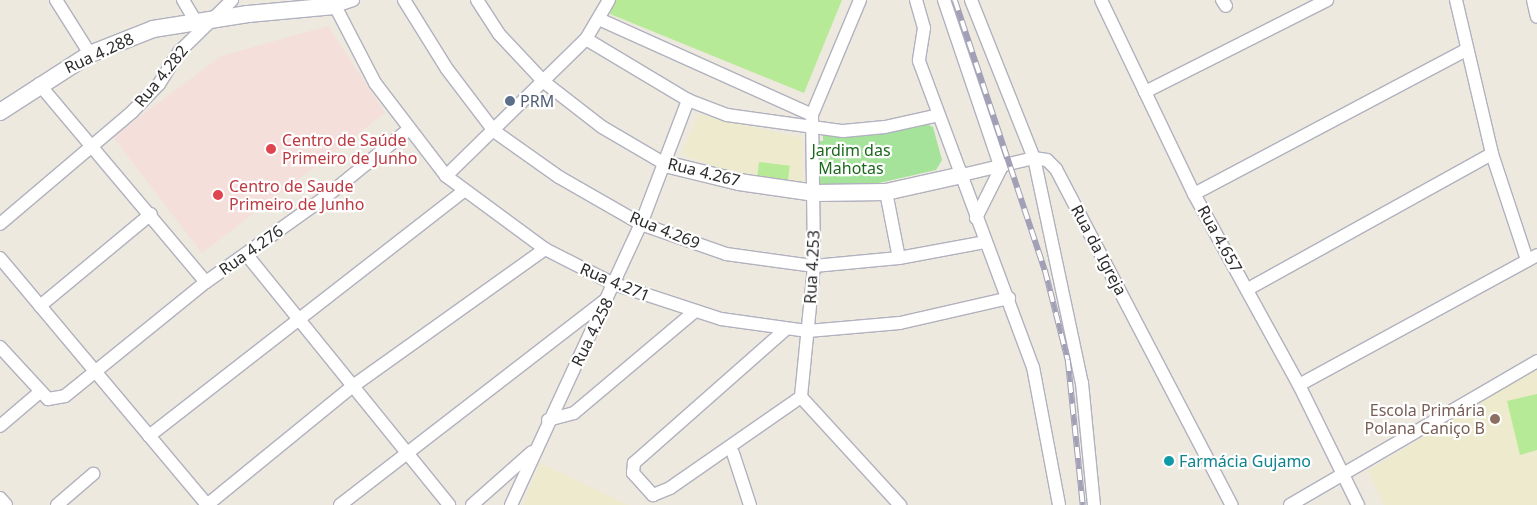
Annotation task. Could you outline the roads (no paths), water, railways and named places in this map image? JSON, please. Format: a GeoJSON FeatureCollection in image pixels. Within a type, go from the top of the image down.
{"type":"FeatureCollection","features":[{"type":"Feature","properties":{"kind":"street"},"geometry":{"type":"LineString","coordinates":[[56,0],[90,54]]}},
{"type":"Feature","properties":{"kind":"street"},"geometry":{"type":"LineString","coordinates":[[184,0],[204,21]]}},
{"type":"Feature","properties":{"kind":"street"},"geometry":{"type":"LineString","coordinates":[[204,21],[232,0]]}},
{"type":"Feature","properties":{"kind":"street"},"geometry":{"type":"LineString","coordinates":[[204,21],[353,0]]}},
{"type":"Feature","properties":{"kind":"street","name":"Rua 4.269"},"geometry":{"type":"LineString","coordinates":[[404,0],[447,70],[494,130],[559,177],[641,224],[726,254],[814,266],[899,258],[985,242]]}},
{"type":"Feature","properties":{"kind":"street","name":"Rua 4.267"},"geometry":{"type":"LineString","coordinates":[[477,0],[499,34],[544,82],[602,127],[665,164],[739,182],[815,194],[886,192],[962,175]]}},
{"type":"Feature","properties":{"kind":"street"},"geometry":{"type":"LineString","coordinates":[[446,176],[586,39],[601,20],[609,0]]}},
{"type":"Feature","properties":{"kind":"street","name":"Rua 4.253"},"geometry":{"type":"LineString","coordinates":[[802,397],[814,266],[815,194],[812,114],[860,0]]}},
{"type":"Feature","properties":{"kind":"street"},"geometry":{"type":"LineString","coordinates":[[916,0],[924,28],[919,61],[985,242],[1009,298],[1033,367],[1060,505]]}},
{"type":"Feature","properties":{"kind":"street"},"geometry":{"type":"LineString","coordinates":[[944,0],[1001,168],[976,218]]}},
{"type":"Feature","properties":{"kind":"street","name":"Rua da Igreja"},"geometry":{"type":"LineString","coordinates":[[970,0],[1038,158],[1056,169],[1232,505]]}},
{"type":"Feature","properties":{"kind":"street","name":"Rua 4.657"},"geometry":{"type":"LineString","coordinates":[[1101,0],[1194,194],[1248,289],[1299,385],[1358,505]]}},
{"type":"Feature","properties":{"kind":"street"},"geometry":{"type":"LineString","coordinates":[[1145,92],[1327,0]]}},
{"type":"Feature","properties":{"kind":"street"},"geometry":{"type":"LineString","coordinates":[[1299,385],[1532,258],[1492,154],[1466,50],[1456,0]]}},
{"type":"Feature","properties":{"kind":"street"},"geometry":{"type":"LineString","coordinates":[[1533,0],[1537,17]]}},
{"type":"Feature","properties":{"kind":"street","name":"Rua 4.271"},"geometry":{"type":"LineString","coordinates":[[334,3],[375,83],[408,130],[446,176],[462,192],[545,249],[614,284],[694,312],[786,329],[808,331],[900,323],[1009,298]]}},
{"type":"Feature","properties":{"kind":"street"},"geometry":{"type":"LineString","coordinates":[[601,20],[812,114]]}},
{"type":"Feature","properties":{"kind":"street","name":"Rua 4.288"},"geometry":{"type":"LineString","coordinates":[[0,112],[40,84],[90,54],[153,29],[204,21]]}},
{"type":"Feature","properties":{"kind":"street","name":"Rua 4.282"},"geometry":{"type":"LineString","coordinates":[[0,224],[92,147],[159,84],[180,51],[204,21]]}},
{"type":"Feature","properties":{"kind":"street"},"geometry":{"type":"LineString","coordinates":[[586,39],[688,100],[727,115],[812,130],[885,127],[939,115]]}},
{"type":"Feature","properties":{"kind":"street"},"geometry":{"type":"LineString","coordinates":[[1194,194],[1466,50]]}},
{"type":"Feature","properties":{"kind":"street"},"geometry":{"type":"LineString","coordinates":[[40,84],[151,214],[206,282]]}},
{"type":"Feature","properties":{"kind":"street","name":"Rua 4.258"},"geometry":{"type":"LineString","coordinates":[[511,505],[534,450],[609,297],[641,224],[688,100]]}},
{"type":"Feature","properties":{"kind":"street","name":"Rua 4.276"},"geometry":{"type":"LineString","coordinates":[[40,392],[56,399],[96,372],[206,282],[246,254],[408,130]]}},
{"type":"Feature","properties":{"kind":"street"},"geometry":{"type":"LineString","coordinates":[[1248,289],[1492,154]]}},
{"type":"Feature","properties":{"kind":"street"},"geometry":{"type":"LineString","coordinates":[[962,175],[1001,168],[1038,158],[1082,384],[1094,505]]}},
{"type":"Feature","properties":{"kind":"street"},"geometry":{"type":"LineString","coordinates":[[149,436],[299,321],[462,192]]}},
{"type":"Feature","properties":{"kind":"street"},"geometry":{"type":"LineString","coordinates":[[886,192],[899,258]]}},
{"type":"Feature","properties":{"kind":"street"},"geometry":{"type":"LineString","coordinates":[[40,306],[151,214]]}},
{"type":"Feature","properties":{"kind":"street"},"geometry":{"type":"LineString","coordinates":[[0,258],[207,505],[353,386],[545,249]]}},
{"type":"Feature","properties":{"kind":"street"},"geometry":{"type":"LineString","coordinates":[[246,254],[449,505]]}},
{"type":"Feature","properties":{"kind":"street"},"geometry":{"type":"LineString","coordinates":[[340,505],[405,451],[609,297]]}},
{"type":"Feature","properties":{"kind":"street"},"geometry":{"type":"LineString","coordinates":[[548,420],[574,413],[694,312]]}},
{"type":"Feature","properties":{"kind":"street"},"geometry":{"type":"LineString","coordinates":[[786,329],[634,463],[633,473],[654,495],[802,397],[900,505]]}},
{"type":"Feature","properties":{"kind":"street"},"geometry":{"type":"LineString","coordinates":[[0,347],[40,392],[0,426]]}},
{"type":"Feature","properties":{"kind":"street"},"geometry":{"type":"LineString","coordinates":[[1290,505],[1343,476],[1537,361]]}},
{"type":"Feature","properties":{"kind":"street"},"geometry":{"type":"LineString","coordinates":[[472,505],[534,450]]}},
{"type":"Feature","properties":{"kind":"street"},"geometry":{"type":"LineString","coordinates":[[733,453],[750,505]]}},
{"type":"Feature","properties":{"kind":"street"},"geometry":{"type":"LineString","coordinates":[[57,505],[93,474]]}},
{"type":"Feature","properties":{"kind":"street"},"geometry":{"type":"LineString","coordinates":[[0,498],[6,505]]}},
{"type":"Feature","properties":{"kind":"railway"},"geometry":{"type":"LineString","coordinates":[[955,0],[1045,270],[1068,360],[1083,505]]}},
{"type":"Feature","properties":{"kind":"place","name":"PRM"},"geometry":{"type":"Point","coordinates":[510,101]}},
{"type":"Feature","properties":{"kind":"place","name":"Centro de Saúde Primeiro de Junho"},"geometry":{"type":"Point","coordinates":[271,149]}},
{"type":"Feature","properties":{"kind":"place","name":"Centro de Saude Primeiro de Junho"},"geometry":{"type":"Point","coordinates":[218,195]}},
{"type":"Feature","properties":{"kind":"place","name":"Escola Primária Polana Caniço B"},"geometry":{"type":"Point","coordinates":[1495,419]}},
{"type":"Feature","properties":{"kind":"place","name":"Farmácia Gujamo"},"geometry":{"type":"Point","coordinates":[1169,461]}},
{"type":"Feature","properties":{"kind":"park label","name":"Jardim das Mahotas"},"geometry":{"type":"Point","coordinates":[851,159]}}]}
